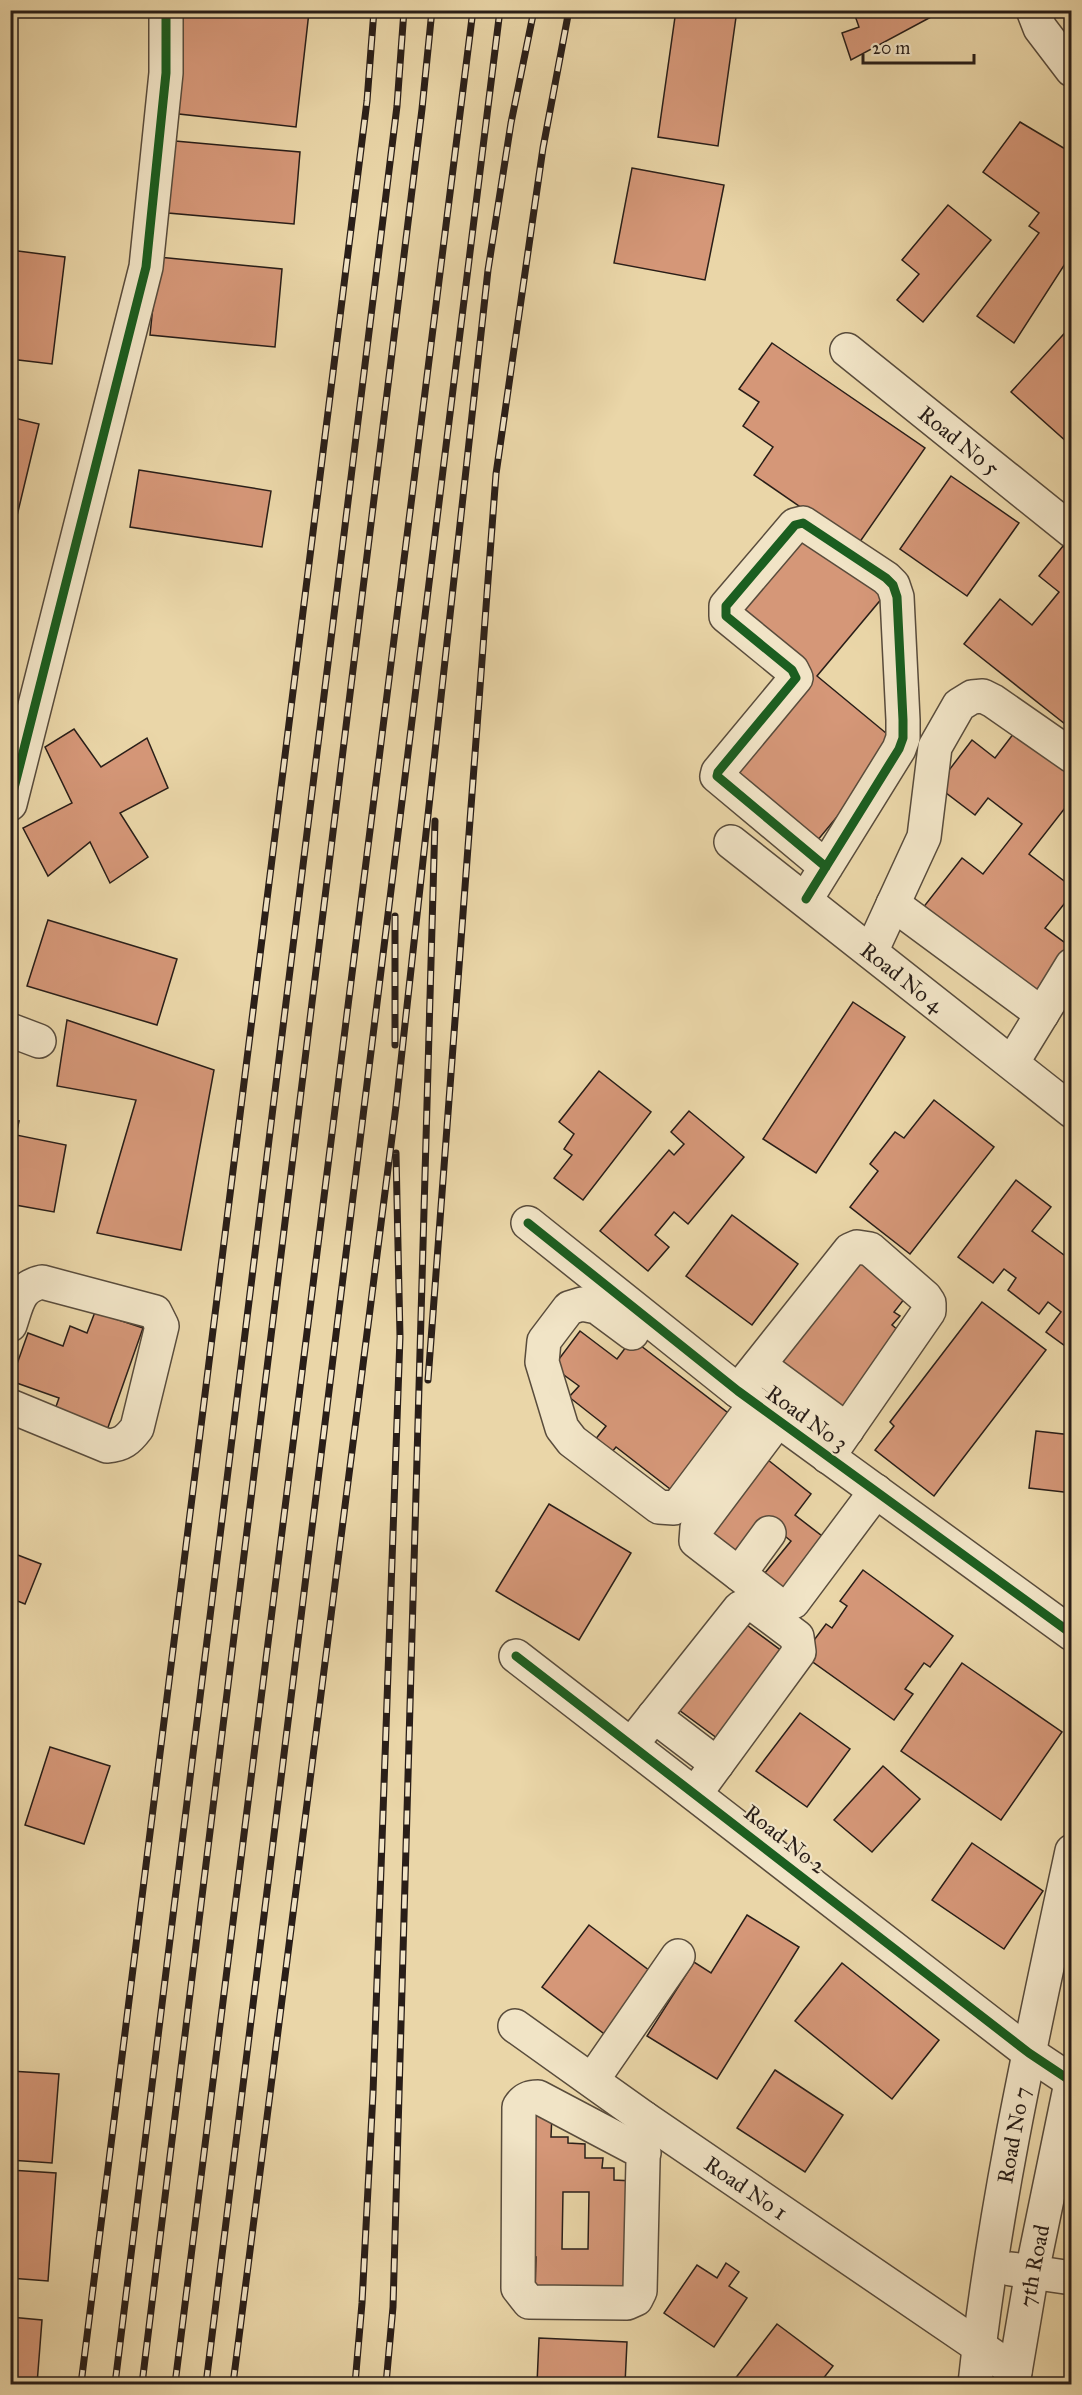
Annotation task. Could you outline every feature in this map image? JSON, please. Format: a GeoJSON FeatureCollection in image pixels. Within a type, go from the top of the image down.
{"type":"FeatureCollection","features":[{"type":"Feature","properties":{"kind":"street"},"geometry":{"type":"LineString","coordinates":[[10,804],[146,267],[166,74],[166,10]]}},
{"type":"Feature","properties":{"kind":"street"},"geometry":{"type":"LineString","coordinates":[[1033,10],[1040,28],[1071,70]]}},
{"type":"Feature","properties":{"kind":"street","name":"Road No 5"},"geometry":{"type":"LineString","coordinates":[[847,350],[1071,531]]}},
{"type":"Feature","properties":{"kind":"street"},"geometry":{"type":"LineString","coordinates":[[806,899],[826,867],[899,749],[903,738],[897,597],[892,585],[886,578],[803,523],[799,523],[726,606],[725,612],[726,616],[792,670],[796,678],[718,771],[717,776],[826,867]]}},
{"type":"Feature","properties":{"kind":"street"},"geometry":{"type":"LineString","coordinates":[[871,952],[924,837],[935,747],[959,705],[972,697],[983,696],[1071,756]]}},
{"type":"Feature","properties":{"kind":"street","name":"Road No 4"},"geometry":{"type":"LineString","coordinates":[[731,842],[806,899],[1071,1111]]}},
{"type":"Feature","properties":{"kind":"street"},"geometry":{"type":"LineString","coordinates":[[893,904],[1042,1014]]}},
{"type":"Feature","properties":{"kind":"street"},"geometry":{"type":"LineString","coordinates":[[1012,1064],[1071,965]]}},
{"type":"Feature","properties":{"kind":"street","name":"Road No 3"},"geometry":{"type":"LineString","coordinates":[[528,1223],[616,1307],[754,1408],[876,1491],[1071,1634]]}},
{"type":"Feature","properties":{"kind":"street"},"geometry":{"type":"LineString","coordinates":[[828,1457],[929,1311],[929,1303],[925,1297],[870,1249],[857,1247],[850,1250],[759,1365],[754,1408],[697,1528],[696,1541],[779,1605],[787,1605],[793,1602],[876,1491]]}},
{"type":"Feature","properties":{"kind":"street"},"geometry":{"type":"LineString","coordinates":[[10,1325],[21,1294],[26,1287],[42,1282],[156,1312],[162,1326],[137,1428],[129,1439],[119,1445],[107,1446],[10,1406]]}},
{"type":"Feature","properties":{"kind":"street"},"geometry":{"type":"LineString","coordinates":[[616,1307],[582,1304],[569,1308],[544,1341],[542,1362],[562,1428],[572,1441],[659,1507],[674,1509],[680,1504],[754,1408]]}},
{"type":"Feature","properties":{"kind":"street"},"geometry":{"type":"LineString","coordinates":[[759,1365],[847,1430]]}},
{"type":"Feature","properties":{"kind":"street"},"geometry":{"type":"LineString","coordinates":[[739,1574],[769,1533]]}},
{"type":"Feature","properties":{"kind":"street"},"geometry":{"type":"LineString","coordinates":[[631,1745],[740,1608],[749,1605],[757,1607],[797,1637],[799,1652],[695,1794]]}},
{"type":"Feature","properties":{"kind":"street","name":"Road No 2"},"geometry":{"type":"LineString","coordinates":[[516,1656],[1029,2053],[1071,2079]]}},
{"type":"Feature","properties":{"kind":"street"},"geometry":{"type":"LineString","coordinates":[[654,1716],[717,1764]]}},
{"type":"Feature","properties":{"kind":"street","name":"Road No 7"},"geometry":{"type":"LineString","coordinates":[[975,2385],[989,2265],[1029,2053],[1071,1851]]}},
{"type":"Feature","properties":{"kind":"street"},"geometry":{"type":"LineString","coordinates":[[593,2079],[678,1956]]}},
{"type":"Feature","properties":{"kind":"street","name":"Road No 1"},"geometry":{"type":"LineString","coordinates":[[515,2026],[593,2079],[644,2118],[979,2345],[1014,2378]]}},
{"type":"Feature","properties":{"kind":"street"},"geometry":{"type":"LineString","coordinates":[[545,2101],[548,2049]]}},
{"type":"Feature","properties":{"kind":"street","name":"7th Road"},"geometry":{"type":"LineString","coordinates":[[1014,2378],[1032,2272],[1065,2149],[1071,2079]]}},
{"type":"Feature","properties":{"kind":"street"},"geometry":{"type":"LineString","coordinates":[[644,2118],[644,2153],[640,2291],[636,2299],[627,2303],[529,2302],[518,2288],[519,2107],[522,2102],[529,2097],[538,2097],[644,2153]]}},
{"type":"Feature","properties":{"kind":"street"},"geometry":{"type":"LineString","coordinates":[[1012,2140],[1065,2149]]}},
{"type":"Feature","properties":{"kind":"street"},"geometry":{"type":"LineString","coordinates":[[989,2265],[1071,2278]]}},
{"type":"Feature","properties":{"kind":"building"},"geometry":{"type":"Polygon","coordinates":[[[181,10],[309,12],[296,127],[170,113],[181,10]]]}},
{"type":"Feature","properties":{"kind":"building"},"geometry":{"type":"Polygon","coordinates":[[[676,10],[737,10],[718,146],[658,137],[676,10]]]}},
{"type":"Feature","properties":{"kind":"building"},"geometry":{"type":"Polygon","coordinates":[[[853,10],[944,10],[851,60],[842,33],[859,27],[853,10]]]}},
{"type":"Feature","properties":{"kind":"building"},"geometry":{"type":"Polygon","coordinates":[[[1020,122],[1072,153],[1072,253],[1014,343],[977,316],[1039,233],[1029,226],[1039,213],[983,172],[1020,122]]]}},
{"type":"Feature","properties":{"kind":"building"},"geometry":{"type":"Polygon","coordinates":[[[175,141],[300,152],[294,224],[168,213],[175,141]]]}},
{"type":"Feature","properties":{"kind":"building"},"geometry":{"type":"Polygon","coordinates":[[[632,168],[724,185],[705,280],[614,263],[632,168]]]}},
{"type":"Feature","properties":{"kind":"building"},"geometry":{"type":"Polygon","coordinates":[[[948,205],[991,240],[923,322],[897,300],[919,274],[902,260],[948,205]]]}},
{"type":"Feature","properties":{"kind":"building"},"geometry":{"type":"Polygon","coordinates":[[[10,250],[65,257],[52,364],[10,359],[10,250]]]}},
{"type":"Feature","properties":{"kind":"building"},"geometry":{"type":"Polygon","coordinates":[[[158,257],[282,269],[275,347],[150,335],[158,257]]]}},
{"type":"Feature","properties":{"kind":"building"},"geometry":{"type":"Polygon","coordinates":[[[1072,325],[1072,439],[1068,443],[1011,392],[1072,325]]]}},
{"type":"Feature","properties":{"kind":"building"},"geometry":{"type":"Polygon","coordinates":[[[772,343],[925,448],[857,546],[754,475],[773,447],[743,426],[759,402],[739,389],[772,343]]]}},
{"type":"Feature","properties":{"kind":"building"},"geometry":{"type":"Polygon","coordinates":[[[10,417],[39,424],[10,545],[10,417]]]}},
{"type":"Feature","properties":{"kind":"building"},"geometry":{"type":"Polygon","coordinates":[[[139,470],[271,491],[262,547],[130,527],[139,470]]]}},
{"type":"Feature","properties":{"kind":"building"},"geometry":{"type":"Polygon","coordinates":[[[951,476],[1019,523],[967,596],[900,549],[951,476]]]}},
{"type":"Feature","properties":{"kind":"building"},"geometry":{"type":"Polygon","coordinates":[[[797,527],[883,597],[817,676],[898,743],[812,847],[721,773],[805,672],[729,610],[797,527]]]}},
{"type":"Feature","properties":{"kind":"building"},"geometry":{"type":"Polygon","coordinates":[[[1063,546],[1072,553],[1072,715],[1065,724],[964,644],[1000,599],[1032,625],[1059,592],[1039,576],[1063,546]]]}},
{"type":"Feature","properties":{"kind":"building"},"geometry":{"type":"Polygon","coordinates":[[[1020,725],[1072,763],[1072,799],[1029,854],[1072,887],[1072,894],[1045,928],[1072,948],[1072,958],[1040,999],[922,909],[962,858],[983,874],[1022,824],[988,798],[975,815],[937,786],[972,740],[995,758],[1020,725]]]}},
{"type":"Feature","properties":{"kind":"building"},"geometry":{"type":"Polygon","coordinates":[[[74,729],[101,767],[147,738],[168,788],[120,813],[148,857],[110,883],[90,842],[48,876],[23,828],[72,803],[45,747],[74,729]]]}},
{"type":"Feature","properties":{"kind":"building"},"geometry":{"type":"Polygon","coordinates":[[[48,920],[177,959],[157,1025],[27,986],[48,920]]]}},
{"type":"Feature","properties":{"kind":"building"},"geometry":{"type":"Polygon","coordinates":[[[853,1002],[905,1037],[816,1173],[763,1139],[853,1002]]]}},
{"type":"Feature","properties":{"kind":"building"},"geometry":{"type":"Polygon","coordinates":[[[67,1020],[214,1070],[181,1250],[97,1233],[136,1100],[57,1086],[67,1020]]]}},
{"type":"Feature","properties":{"kind":"building"},"geometry":{"type":"Polygon","coordinates":[[[599,1071],[651,1112],[583,1200],[554,1178],[572,1155],[564,1149],[574,1134],[559,1122],[599,1071]]]}},
{"type":"Feature","properties":{"kind":"building"},"geometry":{"type":"Polygon","coordinates":[[[10,1092],[17,1093],[12,1120],[19,1121],[16,1135],[66,1145],[54,1212],[10,1204],[10,1092]]]}},
{"type":"Feature","properties":{"kind":"building"},"geometry":{"type":"Polygon","coordinates":[[[934,1100],[994,1147],[910,1254],[850,1207],[878,1171],[870,1164],[895,1132],[904,1138],[934,1100]]]}},
{"type":"Feature","properties":{"kind":"building"},"geometry":{"type":"Polygon","coordinates":[[[689,1111],[744,1157],[688,1224],[674,1212],[655,1235],[669,1247],[648,1271],[600,1231],[669,1150],[674,1155],[684,1144],[671,1132],[689,1111]]]}},
{"type":"Feature","properties":{"kind":"building"},"geometry":{"type":"Polygon","coordinates":[[[1016,1180],[1051,1207],[1032,1231],[1072,1261],[1072,1351],[1046,1332],[1061,1312],[1048,1302],[1039,1314],[1008,1290],[1016,1278],[1004,1269],[993,1283],[958,1257],[1016,1180]]]}},
{"type":"Feature","properties":{"kind":"building"},"geometry":{"type":"Polygon","coordinates":[[[732,1215],[798,1264],[752,1325],[686,1276],[732,1215]]]}},
{"type":"Feature","properties":{"kind":"building"},"geometry":{"type":"Polygon","coordinates":[[[857,1254],[909,1293],[894,1312],[900,1316],[892,1325],[899,1331],[836,1416],[770,1366],[857,1254]]]}},
{"type":"Feature","properties":{"kind":"building"},"geometry":{"type":"Polygon","coordinates":[[[982,1302],[1046,1350],[934,1496],[875,1450],[894,1426],[890,1422],[982,1302]]]}},
{"type":"Feature","properties":{"kind":"building"},"geometry":{"type":"Polygon","coordinates":[[[95,1312],[143,1328],[106,1433],[53,1415],[59,1398],[11,1381],[28,1333],[63,1346],[70,1326],[87,1333],[95,1312]]]}},
{"type":"Feature","properties":{"kind":"building"},"geometry":{"type":"Polygon","coordinates":[[[580,1331],[617,1359],[632,1339],[732,1416],[674,1492],[616,1447],[607,1458],[590,1446],[606,1426],[569,1397],[579,1386],[553,1367],[580,1331]]]}},
{"type":"Feature","properties":{"kind":"building"},"geometry":{"type":"Polygon","coordinates":[[[1036,1431],[1072,1435],[1072,1493],[1029,1488],[1036,1431]]]}},
{"type":"Feature","properties":{"kind":"building"},"geometry":{"type":"Polygon","coordinates":[[[768,1460],[811,1494],[795,1515],[831,1543],[786,1600],[760,1579],[791,1541],[766,1521],[737,1558],[709,1536],[768,1460]]]}},
{"type":"Feature","properties":{"kind":"building"},"geometry":{"type":"Polygon","coordinates":[[[549,1504],[631,1553],[579,1640],[496,1591],[549,1504]]]}},
{"type":"Feature","properties":{"kind":"building"},"geometry":{"type":"Polygon","coordinates":[[[10,1552],[41,1564],[25,1604],[10,1598],[10,1552]]]}},
{"type":"Feature","properties":{"kind":"building"},"geometry":{"type":"Polygon","coordinates":[[[863,1570],[953,1636],[930,1667],[924,1663],[905,1689],[913,1694],[894,1720],[803,1655],[826,1624],[832,1628],[847,1606],[840,1601],[863,1570]]]}},
{"type":"Feature","properties":{"kind":"building"},"geometry":{"type":"Polygon","coordinates":[[[740,1620],[790,1657],[725,1744],[675,1707],[740,1620]]]}},
{"type":"Feature","properties":{"kind":"building"},"geometry":{"type":"Polygon","coordinates":[[[962,1663],[1062,1732],[1001,1820],[901,1751],[962,1663]]]}},
{"type":"Feature","properties":{"kind":"building"},"geometry":{"type":"Polygon","coordinates":[[[800,1713],[850,1749],[807,1807],[756,1771],[800,1713]]]}},
{"type":"Feature","properties":{"kind":"building"},"geometry":{"type":"Polygon","coordinates":[[[50,1747],[110,1766],[84,1844],[25,1825],[50,1747]]]}},
{"type":"Feature","properties":{"kind":"building"},"geometry":{"type":"Polygon","coordinates":[[[883,1766],[920,1799],[872,1852],[834,1820],[883,1766]]]}},
{"type":"Feature","properties":{"kind":"building"},"geometry":{"type":"Polygon","coordinates":[[[972,1843],[1043,1891],[1004,1949],[932,1900],[972,1843]]]}},
{"type":"Feature","properties":{"kind":"building"},"geometry":{"type":"Polygon","coordinates":[[[747,1915],[799,1947],[717,2079],[647,2036],[694,1962],[711,1973],[747,1915]]]}},
{"type":"Feature","properties":{"kind":"building"},"geometry":{"type":"Polygon","coordinates":[[[589,1925],[654,1974],[607,2036],[542,1987],[589,1925]]]}},
{"type":"Feature","properties":{"kind":"building"},"geometry":{"type":"Polygon","coordinates":[[[842,1963],[939,2040],[892,2099],[795,2021],[842,1963]]]}},
{"type":"Feature","properties":{"kind":"building"},"geometry":{"type":"Polygon","coordinates":[[[775,2070],[843,2115],[805,2172],[737,2128],[775,2070]]]}},
{"type":"Feature","properties":{"kind":"building"},"geometry":{"type":"Polygon","coordinates":[[[10,2071],[59,2074],[52,2163],[10,2160],[10,2071]]]}},
{"type":"Feature","properties":{"kind":"building"},"geometry":{"type":"Polygon","coordinates":[[[532,2113],[552,2114],[551,2137],[568,2137],[568,2143],[585,2144],[585,2158],[603,2158],[602,2168],[614,2168],[614,2180],[633,2181],[624,2297],[535,2295],[536,2257],[529,2256],[532,2113]],[[563,2192],[562,2249],[588,2249],[589,2192],[563,2192]]]}},
{"type":"Feature","properties":{"kind":"building"},"geometry":{"type":"Polygon","coordinates":[[[10,2170],[56,2173],[48,2281],[10,2278],[10,2170]]]}},
{"type":"Feature","properties":{"kind":"building"},"geometry":{"type":"Polygon","coordinates":[[[726,2263],[739,2272],[729,2286],[747,2298],[714,2347],[664,2313],[697,2265],[717,2278],[726,2263]]]}},
{"type":"Feature","properties":{"kind":"building"},"geometry":{"type":"Polygon","coordinates":[[[10,2317],[42,2320],[37,2384],[10,2384],[10,2317]]]}},
{"type":"Feature","properties":{"kind":"building"},"geometry":{"type":"Polygon","coordinates":[[[777,2324],[833,2366],[819,2384],[731,2384],[777,2324]]]}},
{"type":"Feature","properties":{"kind":"building"},"geometry":{"type":"Polygon","coordinates":[[[539,2338],[627,2342],[625,2384],[537,2384],[539,2338]]]}},
{"type":"Feature","properties":{"kind":"railway"},"geometry":{"type":"LineString","coordinates":[[81,2384],[367,101],[374,10]]}},
{"type":"Feature","properties":{"kind":"railway"},"geometry":{"type":"LineString","coordinates":[[115,2384],[397,106],[404,10]]}},
{"type":"Feature","properties":{"kind":"railway"},"geometry":{"type":"LineString","coordinates":[[142,2384],[422,109],[432,10]]}},
{"type":"Feature","properties":{"kind":"railway"},"geometry":{"type":"LineString","coordinates":[[175,2384],[473,10]]}},
{"type":"Feature","properties":{"kind":"railway"},"geometry":{"type":"LineString","coordinates":[[206,2384],[500,10]]}},
{"type":"Feature","properties":{"kind":"railway"},"geometry":{"type":"LineString","coordinates":[[233,2384],[396,1106],[488,270],[511,123],[534,10]]}},
{"type":"Feature","properties":{"kind":"railway"},"geometry":{"type":"LineString","coordinates":[[428,1380],[496,474],[543,148],[569,10]]}},
{"type":"Feature","properties":{"kind":"railway"},"geometry":{"type":"LineString","coordinates":[[386,2384],[393,2307],[435,821]]}},
{"type":"Feature","properties":{"kind":"railway"},"geometry":{"type":"LineString","coordinates":[[395,916],[395,1045]]}},
{"type":"Feature","properties":{"kind":"railway"},"geometry":{"type":"LineString","coordinates":[[355,2384],[362,2303],[373,2093],[400,1337],[396,1153]]}},
{"type":"Feature","properties":{"kind":"cycle path"},"geometry":{"type":"LineString","coordinates":[[10,804],[146,267],[166,73],[166,10]]}},
{"type":"Feature","properties":{"kind":"cycle path"},"geometry":{"type":"LineString","coordinates":[[806,899],[899,749],[903,738],[903,720],[897,597],[893,585],[803,523],[795,525],[726,606],[726,616],[792,670],[796,678],[717,776],[826,867]]}},
{"type":"Feature","properties":{"kind":"cycle path"},"geometry":{"type":"LineString","coordinates":[[528,1223],[738,1391],[1072,1634]]}},
{"type":"Feature","properties":{"kind":"cycle path"},"geometry":{"type":"LineString","coordinates":[[516,1656],[1029,2053],[1071,2081]]}}]}
